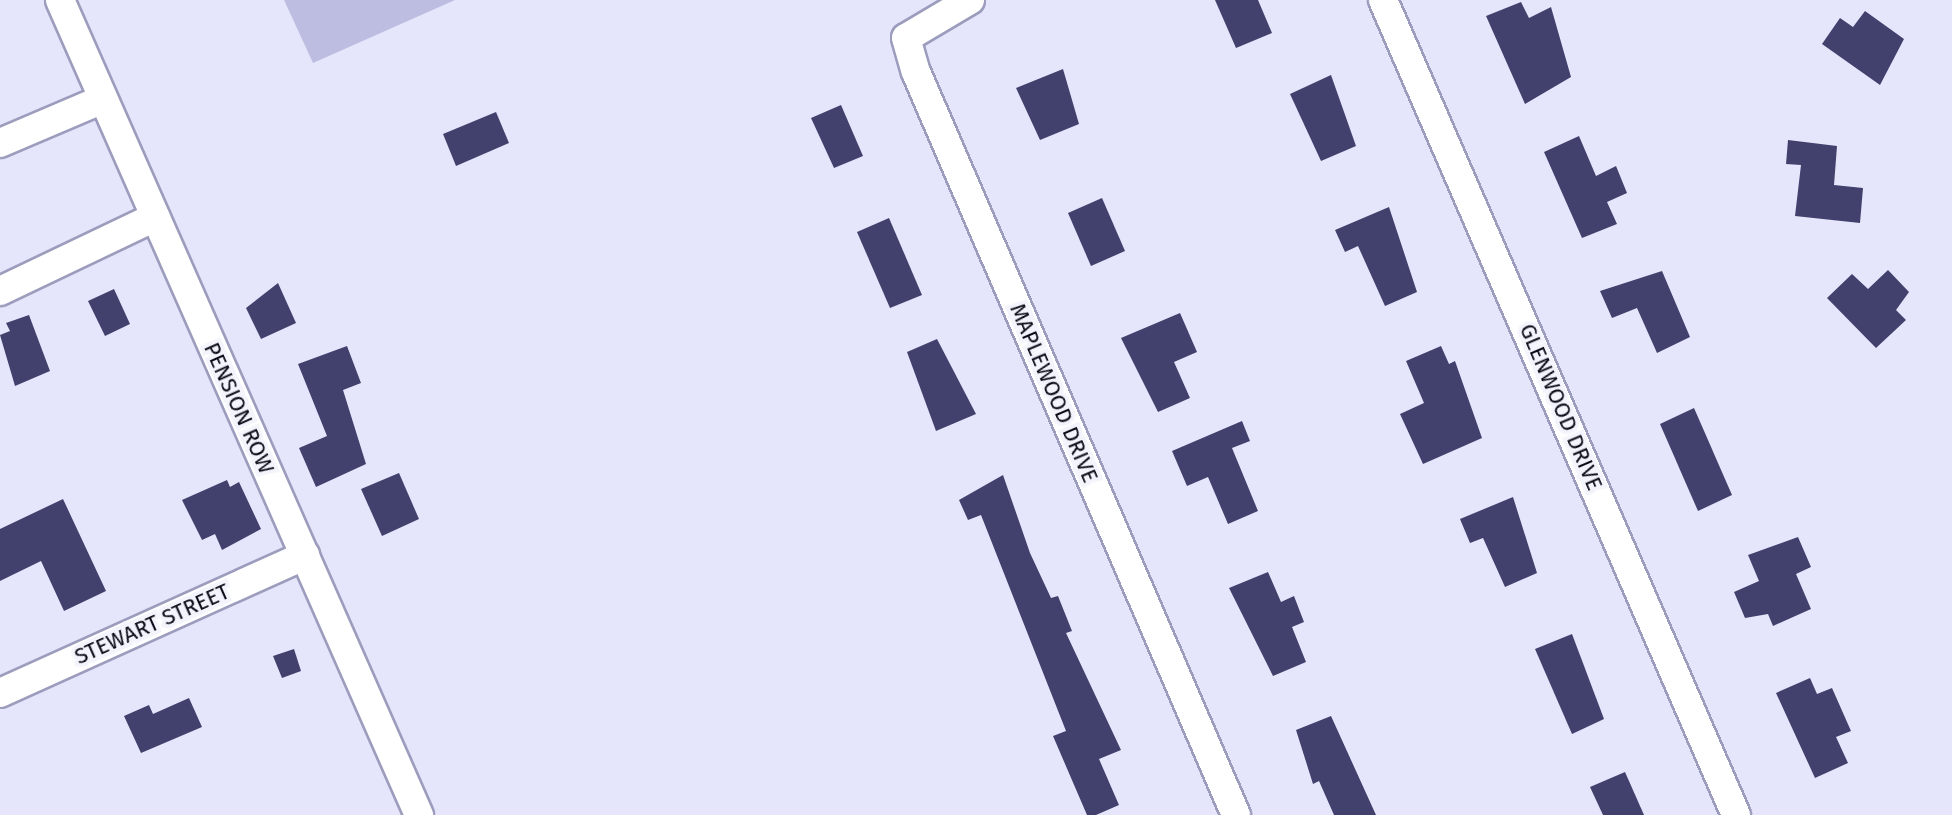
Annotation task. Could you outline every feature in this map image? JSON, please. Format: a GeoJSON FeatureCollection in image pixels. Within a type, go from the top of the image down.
{"type":"FeatureCollection","features":[{"type":"Feature","properties":{"kind":"street","name":"PENSION ROW"},"geometry":{"type":"LineString","coordinates":[[60,0],[419,815]]}},
{"type":"Feature","properties":{"kind":"street","name":"MAPLEWOOD DRIVE"},"geometry":{"type":"LineString","coordinates":[[970,0],[906,38],[916,72],[1236,815]]}},
{"type":"Feature","properties":{"kind":"street","name":"GLENWOOD DRIVE"},"geometry":{"type":"LineString","coordinates":[[1383,0],[1736,815]]}},
{"type":"Feature","properties":{"kind":"street"},"geometry":{"type":"LineString","coordinates":[[0,143],[103,99]]}},
{"type":"Feature","properties":{"kind":"street"},"geometry":{"type":"LineString","coordinates":[[0,291],[155,217]]}},
{"type":"Feature","properties":{"kind":"street","name":"STEWART STREET"},"geometry":{"type":"LineString","coordinates":[[0,693],[305,555]]}},
{"type":"Feature","properties":{"kind":"shaded area"},"geometry":{"type":"Polygon","coordinates":[[[284,0],[455,0],[313,63],[284,0]]]}},
{"type":"Feature","properties":{"kind":"building"},"geometry":{"type":"Polygon","coordinates":[[[1215,0],[1258,0],[1272,33],[1236,48],[1215,0]]]}},
{"type":"Feature","properties":{"kind":"building"},"geometry":{"type":"Polygon","coordinates":[[[1521,2],[1529,18],[1551,7],[1571,77],[1525,104],[1486,16],[1521,2]]]}},
{"type":"Feature","properties":{"kind":"building"},"geometry":{"type":"Polygon","coordinates":[[[1865,11],[1904,39],[1880,85],[1822,44],[1840,18],[1853,27],[1865,11]]]}},
{"type":"Feature","properties":{"kind":"building"},"geometry":{"type":"Polygon","coordinates":[[[1063,69],[1079,124],[1040,140],[1016,88],[1063,69]]]}},
{"type":"Feature","properties":{"kind":"building"},"geometry":{"type":"Polygon","coordinates":[[[1331,75],[1356,146],[1321,161],[1290,94],[1331,75]]]}},
{"type":"Feature","properties":{"kind":"building"},"geometry":{"type":"Polygon","coordinates":[[[841,105],[863,156],[834,168],[811,118],[841,105]]]}},
{"type":"Feature","properties":{"kind":"building"},"geometry":{"type":"Polygon","coordinates":[[[496,112],[509,143],[456,166],[443,134],[496,112]]]}},
{"type":"Feature","properties":{"kind":"building"},"geometry":{"type":"Polygon","coordinates":[[[1579,136],[1596,176],[1616,166],[1627,193],[1607,202],[1617,224],[1582,238],[1544,152],[1579,136]]]}},
{"type":"Feature","properties":{"kind":"building"},"geometry":{"type":"Polygon","coordinates":[[[1788,140],[1837,146],[1834,185],[1863,188],[1860,223],[1795,216],[1801,165],[1786,164],[1788,140]]]}},
{"type":"Feature","properties":{"kind":"building"},"geometry":{"type":"Polygon","coordinates":[[[1102,198],[1125,251],[1091,266],[1068,213],[1102,198]]]}},
{"type":"Feature","properties":{"kind":"building"},"geometry":{"type":"Polygon","coordinates":[[[1389,207],[1417,292],[1385,306],[1358,246],[1345,252],[1335,230],[1389,207]]]}},
{"type":"Feature","properties":{"kind":"building"},"geometry":{"type":"Polygon","coordinates":[[[889,218],[922,295],[890,308],[857,232],[889,218]]]}},
{"type":"Feature","properties":{"kind":"building"},"geometry":{"type":"Polygon","coordinates":[[[1888,270],[1909,292],[1896,310],[1906,320],[1876,348],[1827,298],[1852,274],[1868,289],[1888,270]]]}},
{"type":"Feature","properties":{"kind":"building"},"geometry":{"type":"Polygon","coordinates":[[[1662,271],[1690,337],[1657,353],[1637,308],[1612,318],[1600,291],[1662,271]]]}},
{"type":"Feature","properties":{"kind":"building"},"geometry":{"type":"Polygon","coordinates":[[[278,283],[296,323],[261,339],[246,308],[278,283]]]}},
{"type":"Feature","properties":{"kind":"building"},"geometry":{"type":"Polygon","coordinates":[[[114,289],[130,324],[105,336],[88,301],[114,289]]]}},
{"type":"Feature","properties":{"kind":"building"},"geometry":{"type":"Polygon","coordinates":[[[1180,313],[1197,352],[1174,362],[1190,398],[1158,412],[1121,338],[1180,313]]]}},
{"type":"Feature","properties":{"kind":"building"},"geometry":{"type":"Polygon","coordinates":[[[29,315],[50,371],[15,386],[0,335],[10,331],[6,323],[29,315]]]}},
{"type":"Feature","properties":{"kind":"building"},"geometry":{"type":"Polygon","coordinates":[[[937,339],[976,414],[936,431],[907,352],[937,339]]]}},
{"type":"Feature","properties":{"kind":"building"},"geometry":{"type":"Polygon","coordinates":[[[347,346],[361,383],[343,390],[366,464],[316,487],[299,448],[327,436],[298,364],[347,346]]]}},
{"type":"Feature","properties":{"kind":"building"},"geometry":{"type":"Polygon","coordinates":[[[1441,346],[1449,364],[1455,361],[1482,438],[1423,464],[1400,414],[1424,403],[1406,361],[1441,346]]]}},
{"type":"Feature","properties":{"kind":"building"},"geometry":{"type":"Polygon","coordinates":[[[1694,408],[1732,495],[1698,511],[1660,424],[1694,408]]]}},
{"type":"Feature","properties":{"kind":"building"},"geometry":{"type":"Polygon","coordinates":[[[1242,421],[1250,441],[1232,448],[1258,511],[1228,524],[1208,477],[1187,486],[1172,451],[1242,421]]]}},
{"type":"Feature","properties":{"kind":"building"},"geometry":{"type":"Polygon","coordinates":[[[399,473],[419,519],[382,536],[361,489],[399,473]]]}},
{"type":"Feature","properties":{"kind":"building"},"geometry":{"type":"Polygon","coordinates":[[[1003,475],[1030,553],[1051,598],[1058,596],[1072,631],[1066,633],[1121,750],[1099,759],[1119,805],[1096,815],[1087,815],[1053,736],[1066,731],[981,515],[968,520],[959,500],[1003,475]]]}},
{"type":"Feature","properties":{"kind":"building"},"geometry":{"type":"Polygon","coordinates":[[[227,480],[230,487],[239,482],[261,529],[222,550],[215,534],[202,540],[182,500],[227,480]]]}},
{"type":"Feature","properties":{"kind":"building"},"geometry":{"type":"Polygon","coordinates":[[[1513,497],[1537,573],[1505,587],[1483,538],[1470,543],[1460,519],[1513,497]]]}},
{"type":"Feature","properties":{"kind":"building"},"geometry":{"type":"Polygon","coordinates":[[[63,499],[106,591],[64,611],[41,561],[0,581],[0,529],[63,499]]]}},
{"type":"Feature","properties":{"kind":"building"},"geometry":{"type":"Polygon","coordinates":[[[1798,537],[1811,567],[1796,574],[1811,609],[1773,626],[1768,614],[1745,618],[1734,592],[1759,581],[1748,555],[1798,537]]]}},
{"type":"Feature","properties":{"kind":"building"},"geometry":{"type":"Polygon","coordinates":[[[1268,572],[1281,602],[1294,596],[1304,622],[1292,627],[1306,662],[1273,676],[1229,588],[1268,572]]]}},
{"type":"Feature","properties":{"kind":"building"},"geometry":{"type":"Polygon","coordinates":[[[1572,634],[1604,719],[1572,734],[1535,649],[1572,634]]]}},
{"type":"Feature","properties":{"kind":"building"},"geometry":{"type":"Polygon","coordinates":[[[294,649],[301,671],[282,678],[273,656],[294,649]]]}},
{"type":"Feature","properties":{"kind":"building"},"geometry":{"type":"Polygon","coordinates":[[[1810,678],[1817,694],[1832,688],[1851,731],[1836,737],[1848,763],[1815,778],[1776,693],[1810,678]]]}},
{"type":"Feature","properties":{"kind":"building"},"geometry":{"type":"Polygon","coordinates":[[[189,698],[202,727],[141,753],[124,716],[149,705],[153,714],[189,698]]]}},
{"type":"Feature","properties":{"kind":"building"},"geometry":{"type":"Polygon","coordinates":[[[1331,716],[1376,815],[1334,815],[1319,781],[1313,784],[1296,730],[1331,716]]]}},
{"type":"Feature","properties":{"kind":"building"},"geometry":{"type":"Polygon","coordinates":[[[1625,772],[1644,815],[1603,815],[1590,787],[1625,772]]]}}]}
